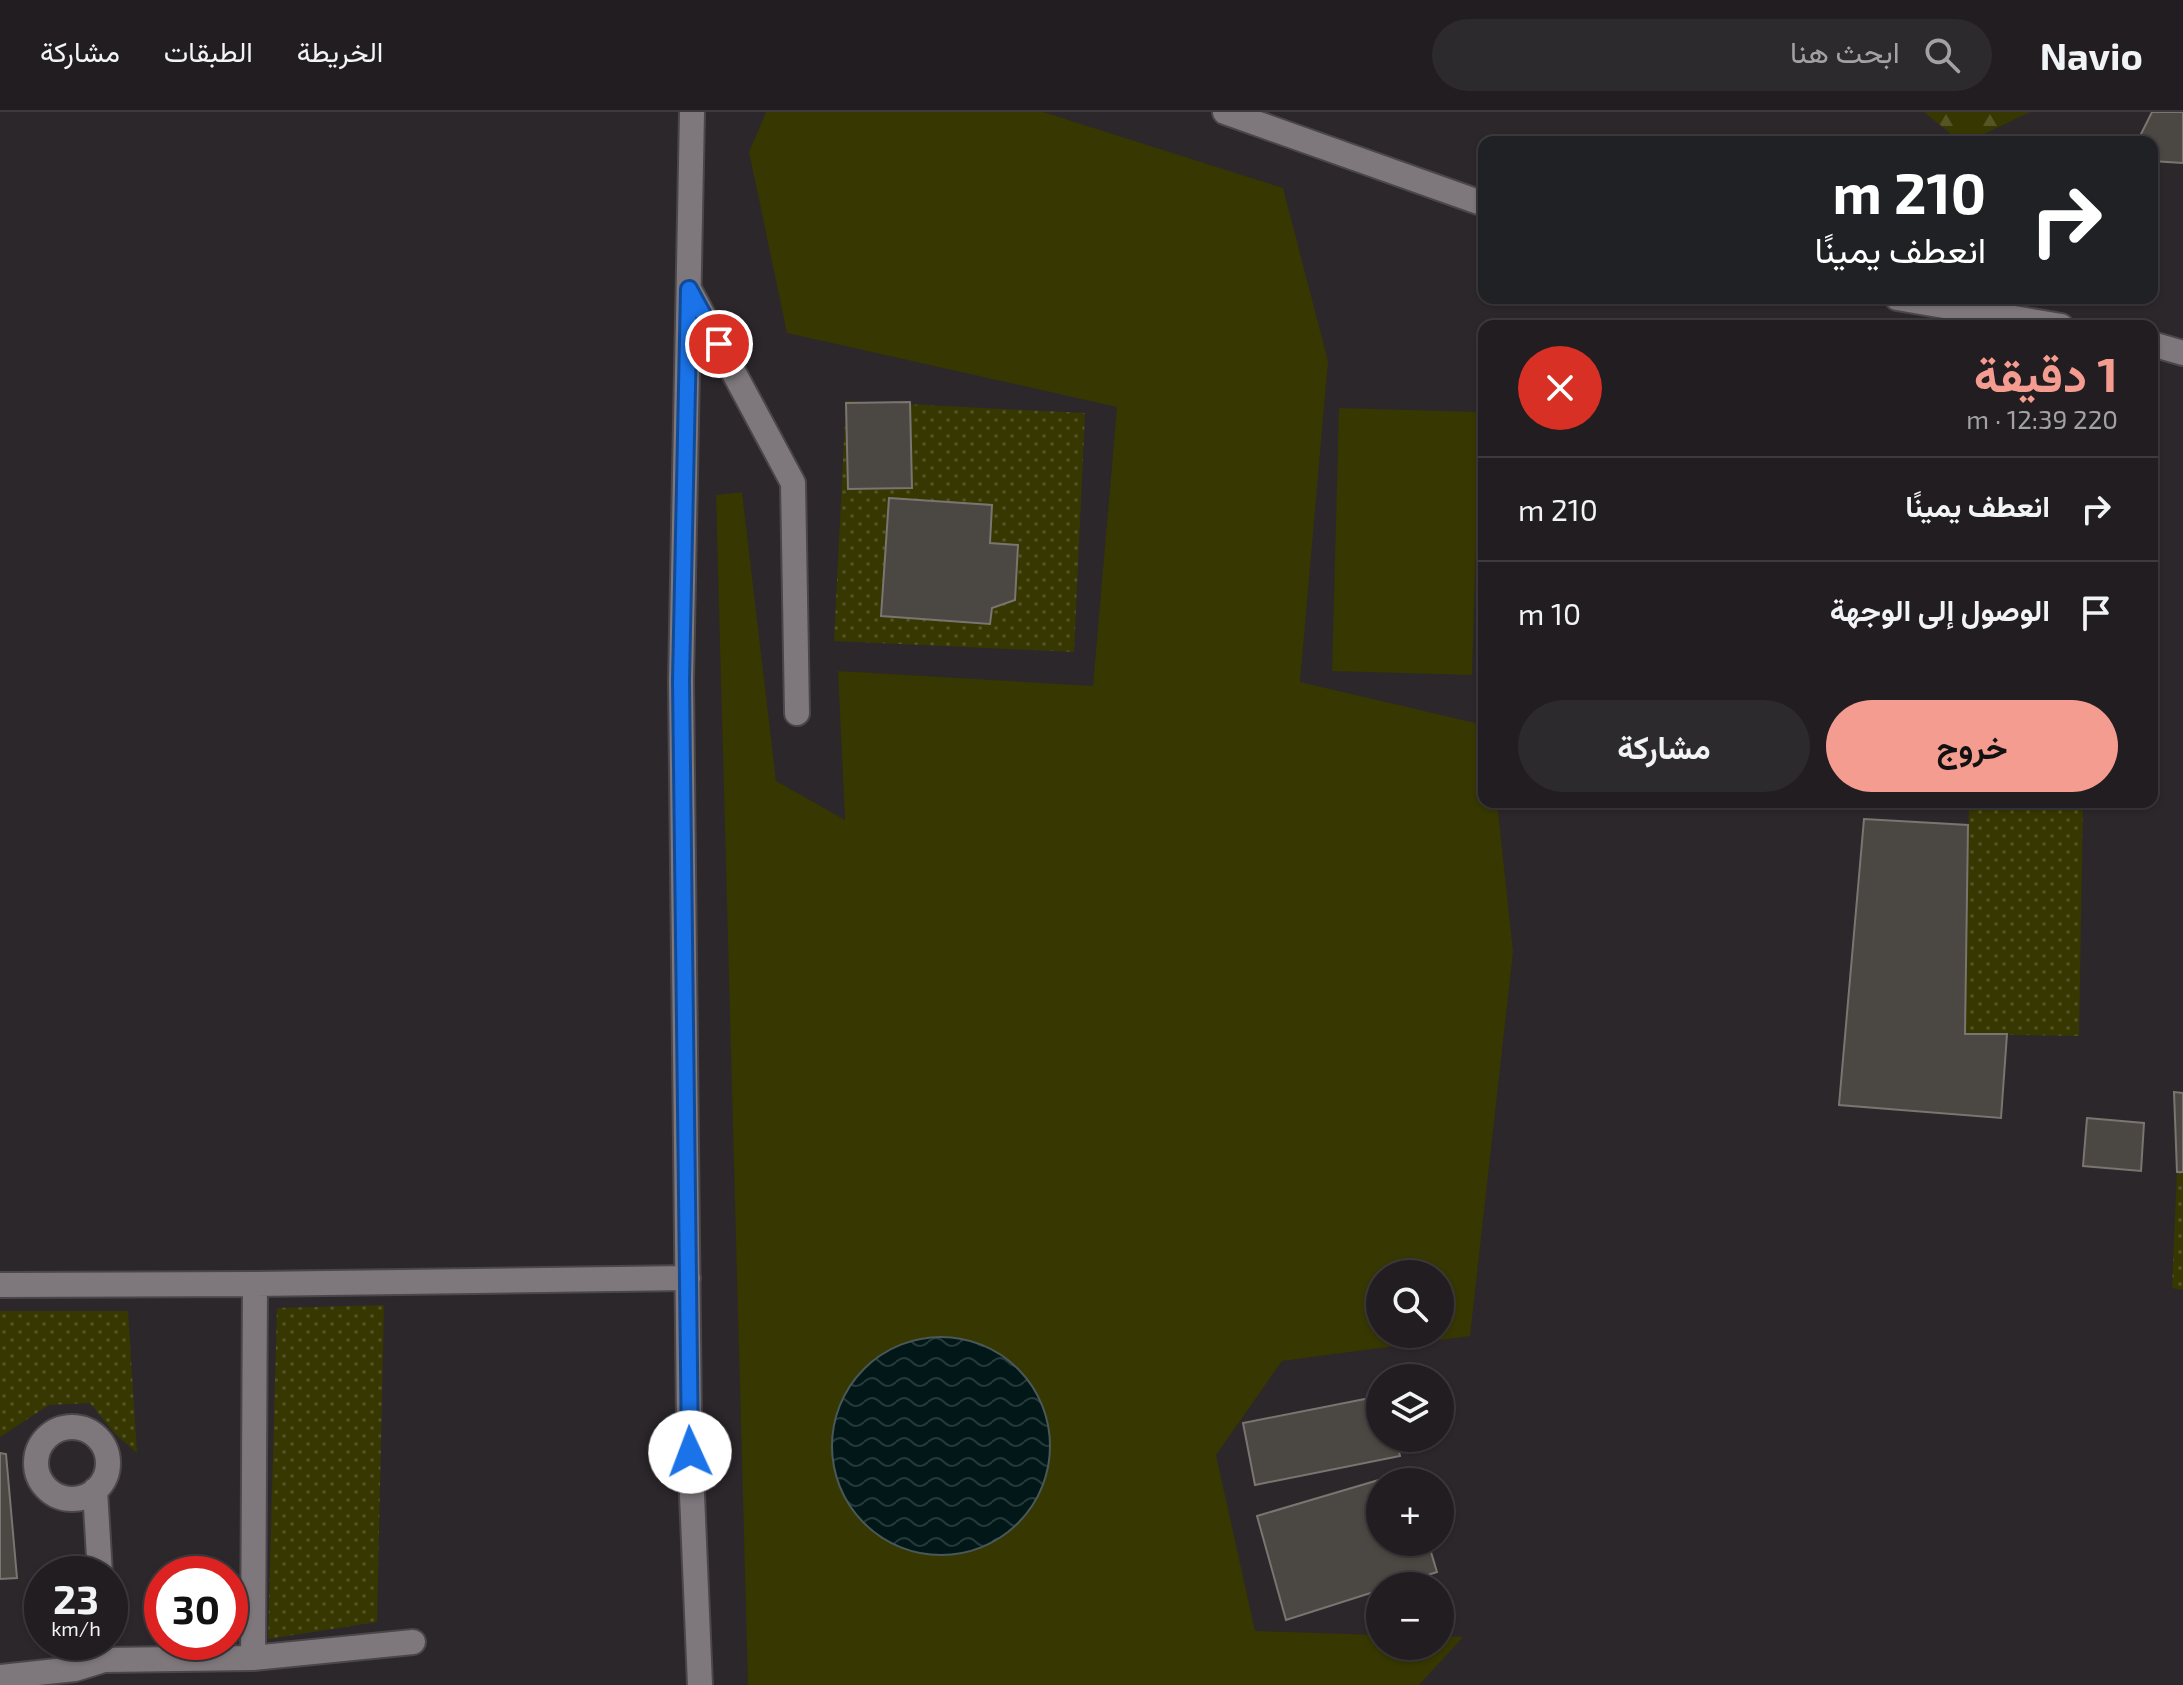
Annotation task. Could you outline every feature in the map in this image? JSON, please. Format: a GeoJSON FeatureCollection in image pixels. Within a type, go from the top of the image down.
{"type":"FeatureCollection","features":[{"type":"Feature","properties":{"kind":"street"},"geometry":{"type":"LineString","coordinates":[[692,112],[681,681],[689,1423],[700,1685]]}},
{"type":"Feature","properties":{"kind":"street"},"geometry":{"type":"LineString","coordinates":[[1225,112],[1478,202]]}},
{"type":"Feature","properties":{"kind":"street"},"geometry":{"type":"LineString","coordinates":[[689,289],[793,483],[797,713]]}},
{"type":"Feature","properties":{"kind":"street"},"geometry":{"type":"LineString","coordinates":[[1932,304],[2026,320]]}},
{"type":"Feature","properties":{"kind":"street"},"geometry":{"type":"LineString","coordinates":[[2158,346],[2183,353]]}},
{"type":"Feature","properties":{"kind":"street"},"geometry":{"type":"LineString","coordinates":[[0,1285],[688,1278]]}},
{"type":"Feature","properties":{"kind":"street"},"geometry":{"type":"LineString","coordinates":[[253,1658],[255,1284]]}},
{"type":"Feature","properties":{"kind":"street"},"geometry":{"type":"LineString","coordinates":[[95,1490],[99,1556]]}},
{"type":"Feature","properties":{"kind":"street"},"geometry":{"type":"LineString","coordinates":[[128,1652],[253,1658],[413,1642]]}},
{"type":"Feature","properties":{"kind":"street"},"geometry":{"type":"LineString","coordinates":[[0,1677],[75,1669],[90,1660]]}},
{"type":"Feature","properties":{"kind":"green space"},"geometry":{"type":"Polygon","coordinates":[[[766,112],[1043,112],[1283,188],[1328,361],[1300,682],[1478,724],[1478,808],[1498,808],[1513,952],[1470,1336],[1454,1338],[1454,1260],[1366,1260],[1366,1348],[1380,1348],[1282,1361],[1216,1455],[1255,1631],[1366,1635],[1366,1660],[1442,1660],[1419,1685],[748,1685],[716,495],[742,492],[776,781],[845,820],[838,671],[1093,686],[1117,407],[787,333],[749,152],[766,112]]]}},
{"type":"Feature","properties":{"kind":"green space"},"geometry":{"type":"Polygon","coordinates":[[[1924,112],[2030,112],[1980,136],[1954,136],[1924,112]]]}},
{"type":"Feature","properties":{"kind":"green space"},"geometry":{"type":"Polygon","coordinates":[[[846,401],[1085,413],[1074,652],[834,641],[846,401]]]}},
{"type":"Feature","properties":{"kind":"green space"},"geometry":{"type":"Polygon","coordinates":[[[1339,408],[1478,412],[1472,675],[1332,671],[1339,408]]]}},
{"type":"Feature","properties":{"kind":"green space"},"geometry":{"type":"Polygon","coordinates":[[[1969,808],[2083,808],[2079,1036],[1965,1034],[1969,808]]]}},
{"type":"Feature","properties":{"kind":"green space"},"geometry":{"type":"Polygon","coordinates":[[[2177,1172],[2183,1172],[2183,1290],[2172,1288],[2177,1172]]]}},
{"type":"Feature","properties":{"kind":"green space"},"geometry":{"type":"Polygon","coordinates":[[[384,1305],[377,1622],[268,1639],[277,1308],[384,1305]]]}},
{"type":"Feature","properties":{"kind":"green space"},"geometry":{"type":"Polygon","coordinates":[[[0,1311],[128,1311],[137,1453],[115,1434],[90,1403],[49,1405],[0,1437],[0,1311]]]}},
{"type":"Feature","properties":{"kind":"green space"},"geometry":{"type":"Polygon","coordinates":[[[1454,1637],[1463,1637],[1454,1647],[1454,1637]]]}},
{"type":"Feature","properties":{"kind":"water"},"geometry":{"type":"Polygon","coordinates":[[[941,1337],[983,1345],[1002,1355],[1018,1369],[1032,1385],[1042,1404],[1050,1446],[1042,1488],[1032,1507],[1018,1523],[1002,1537],[983,1547],[941,1555],[899,1547],[880,1537],[864,1523],[850,1507],[840,1488],[832,1446],[840,1404],[850,1385],[864,1369],[880,1355],[899,1345],[941,1337]]]}},
{"type":"Feature","properties":{"kind":"building"},"geometry":{"type":"Polygon","coordinates":[[[2152,112],[2183,112],[2183,163],[2158,161],[2158,136],[2140,136],[2152,112]]]}},
{"type":"Feature","properties":{"kind":"building"},"geometry":{"type":"Polygon","coordinates":[[[910,402],[912,488],[848,489],[846,403],[910,402]]]}},
{"type":"Feature","properties":{"kind":"building"},"geometry":{"type":"Polygon","coordinates":[[[889,498],[992,505],[990,543],[1018,545],[1015,600],[992,608],[990,624],[881,616],[889,498]]]}},
{"type":"Feature","properties":{"kind":"building"},"geometry":{"type":"Polygon","coordinates":[[[1864,819],[1968,825],[1965,1034],[2007,1034],[2001,1118],[1839,1105],[1864,819]]]}},
{"type":"Feature","properties":{"kind":"building"},"geometry":{"type":"Polygon","coordinates":[[[2174,1092],[2183,1093],[2183,1172],[2177,1172],[2174,1092]]]}},
{"type":"Feature","properties":{"kind":"building"},"geometry":{"type":"Polygon","coordinates":[[[2087,1118],[2144,1123],[2141,1171],[2083,1166],[2087,1118]]]}},
{"type":"Feature","properties":{"kind":"building"},"geometry":{"type":"Polygon","coordinates":[[[1366,1399],[1366,1452],[1399,1452],[1400,1456],[1255,1485],[1243,1423],[1366,1399]]]}},
{"type":"Feature","properties":{"kind":"building"},"geometry":{"type":"Polygon","coordinates":[[[0,1453],[6,1454],[17,1578],[0,1579],[0,1453]]]}},
{"type":"Feature","properties":{"kind":"building"},"geometry":{"type":"Polygon","coordinates":[[[1366,1484],[1366,1556],[1432,1556],[1437,1572],[1366,1572],[1366,1594],[1286,1620],[1257,1516],[1366,1484]]]}},
{"type":"Feature","properties":{"kind":"route"},"geometry":{"type":"LineString","coordinates":[[690,1452],[681,681],[689,289],[719,344]]}}]}
